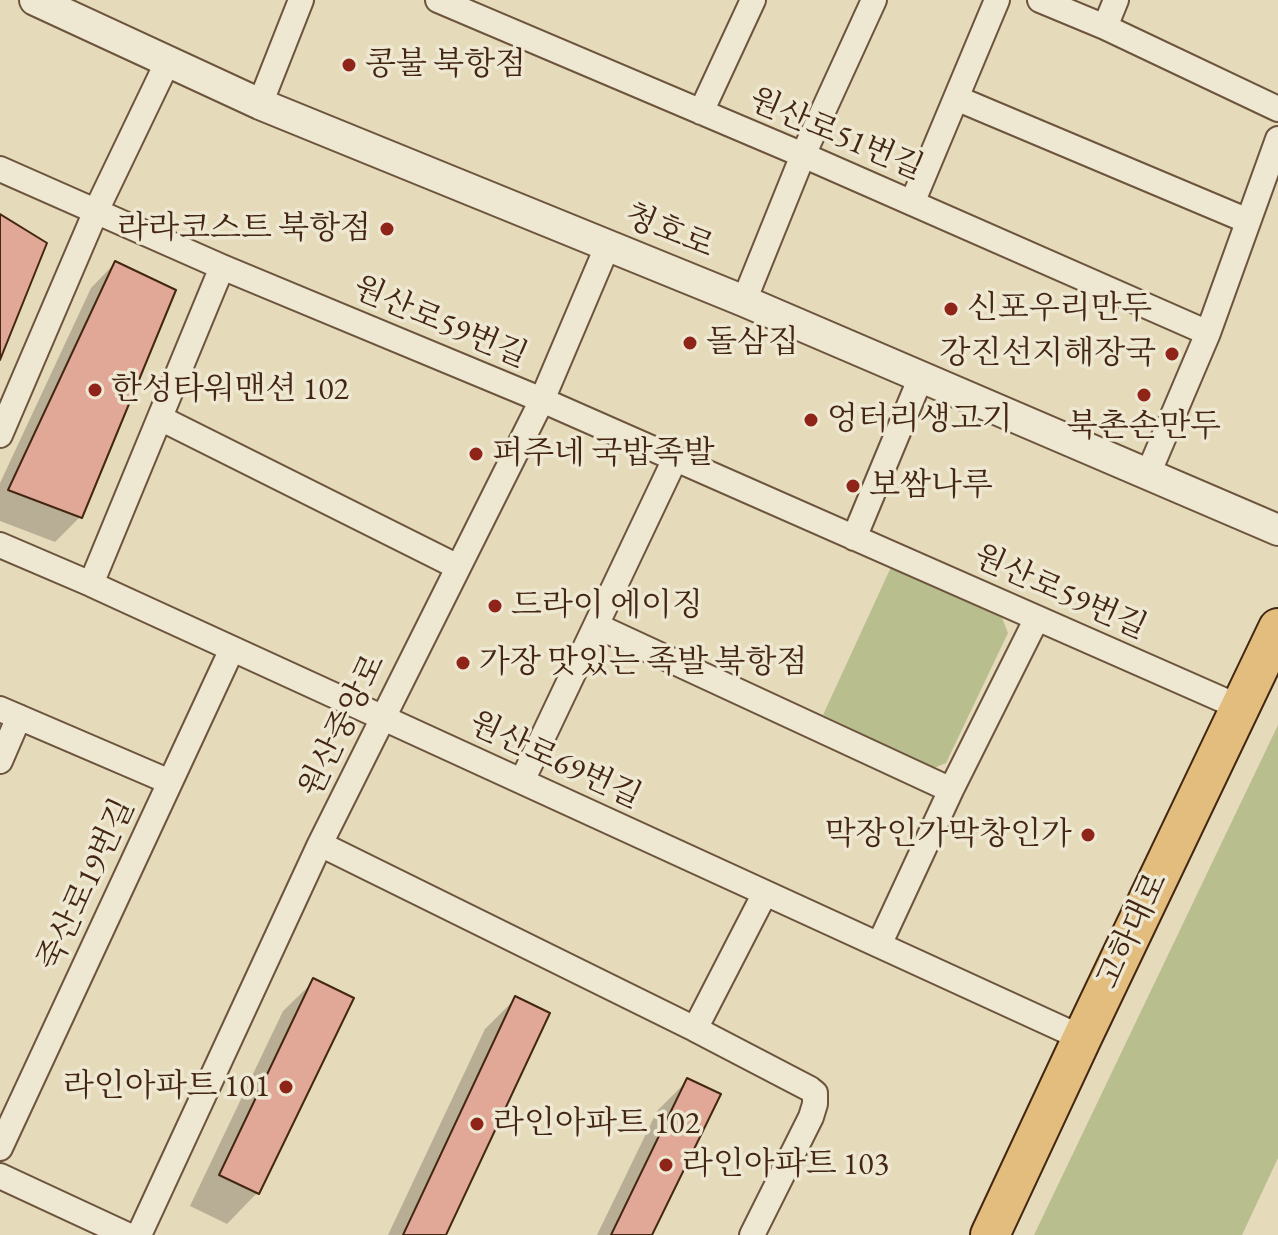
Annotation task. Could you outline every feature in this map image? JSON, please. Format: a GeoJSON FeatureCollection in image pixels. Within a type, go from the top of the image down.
{"type":"FeatureCollection","features":[{"type":"Feature","properties":{"kind":"main road","name":"고하대로"},"geometry":{"type":"LineString","coordinates":[[990,1235],[1278,628]]}},
{"type":"Feature","properties":{"kind":"street","name":"청호로"},"geometry":{"type":"LineString","coordinates":[[35,0],[260,104],[744,301],[1278,530]]}},
{"type":"Feature","properties":{"kind":"street"},"geometry":{"type":"LineString","coordinates":[[260,104],[301,0]]}},
{"type":"Feature","properties":{"kind":"street","name":"원산로51번길"},"geometry":{"type":"LineString","coordinates":[[438,0],[803,155],[1208,333]]}},
{"type":"Feature","properties":{"kind":"street"},"geometry":{"type":"LineString","coordinates":[[744,301],[803,155],[874,0]]}},
{"type":"Feature","properties":{"kind":"street"},"geometry":{"type":"LineString","coordinates":[[912,203],[997,0]]}},
{"type":"Feature","properties":{"kind":"street"},"geometry":{"type":"LineString","coordinates":[[1040,0],[1105,27],[1278,109]]}},
{"type":"Feature","properties":{"kind":"street"},"geometry":{"type":"LineString","coordinates":[[1105,27],[1116,0]]}},
{"type":"Feature","properties":{"kind":"street"},"geometry":{"type":"LineString","coordinates":[[701,112],[744,3]]}},
{"type":"Feature","properties":{"kind":"street"},"geometry":{"type":"LineString","coordinates":[[0,435],[96,211],[168,61]]}},
{"type":"Feature","properties":{"kind":"street"},"geometry":{"type":"LineString","coordinates":[[956,98],[1248,221]]}},
{"type":"Feature","properties":{"kind":"street"},"geometry":{"type":"LineString","coordinates":[[1148,474],[1208,333],[1278,139]]}},
{"type":"Feature","properties":{"kind":"street","name":"원산로59번길"},"geometry":{"type":"LineString","coordinates":[[0,169],[222,267],[542,400],[1239,707]]}},
{"type":"Feature","properties":{"kind":"street","name":"원산중앙로"},"geometry":{"type":"LineString","coordinates":[[139,1235],[320,844],[542,400],[607,247]]}},
{"type":"Feature","properties":{"kind":"street"},"geometry":{"type":"LineString","coordinates":[[91,584],[222,267]]}},
{"type":"Feature","properties":{"kind":"street"},"geometry":{"type":"LineString","coordinates":[[854,538],[921,377]]}},
{"type":"Feature","properties":{"kind":"street"},"geometry":{"type":"LineString","coordinates":[[160,418],[458,567]]}},
{"type":"Feature","properties":{"kind":"street"},"geometry":{"type":"LineString","coordinates":[[522,781],[675,459]]}},
{"type":"Feature","properties":{"kind":"street","name":"원산로69번길"},"geometry":{"type":"LineString","coordinates":[[0,545],[1082,1038]]}},
{"type":"Feature","properties":{"kind":"street"},"geometry":{"type":"LineString","coordinates":[[879,945],[951,790],[1037,618]]}},
{"type":"Feature","properties":{"kind":"street"},"geometry":{"type":"LineString","coordinates":[[597,626],[951,790]]}},
{"type":"Feature","properties":{"kind":"street","name":"죽산로19번길"},"geometry":{"type":"LineString","coordinates":[[0,1148],[232,649]]}},
{"type":"Feature","properties":{"kind":"street"},"geometry":{"type":"LineString","coordinates":[[0,761],[10,713],[170,782]]}},
{"type":"Feature","properties":{"kind":"street"},"geometry":{"type":"LineString","coordinates":[[320,844],[695,1029],[815,1093],[811,1117],[752,1235]]}},
{"type":"Feature","properties":{"kind":"street"},"geometry":{"type":"LineString","coordinates":[[695,1029],[765,893]]}},
{"type":"Feature","properties":{"kind":"street"},"geometry":{"type":"LineString","coordinates":[[0,1176],[127,1235]]}},
{"type":"Feature","properties":{"kind":"green space"},"geometry":{"type":"Polygon","coordinates":[[[892,565],[1002,618],[1008,633],[946,763],[934,768],[823,715],[892,565]]]}},
{"type":"Feature","properties":{"kind":"green space"},"geometry":{"type":"Polygon","coordinates":[[[1278,725],[1278,1158],[1242,1235],[1034,1235],[1278,725]]]}},
{"type":"Feature","properties":{"kind":"building"},"geometry":{"type":"Polygon","coordinates":[[[0,214],[47,243],[0,360],[0,214]]]}},
{"type":"Feature","properties":{"kind":"building","name":"한성타워맨션 102"},"geometry":{"type":"Polygon","coordinates":[[[115,261],[176,290],[82,518],[8,490],[115,261]]]}},
{"type":"Feature","properties":{"kind":"building","name":"라인아파트 101"},"geometry":{"type":"Polygon","coordinates":[[[313,978],[354,998],[259,1194],[219,1175],[313,978]]]}},
{"type":"Feature","properties":{"kind":"building","name":"라인아파트 102"},"geometry":{"type":"Polygon","coordinates":[[[515,996],[550,1013],[446,1235],[403,1235],[515,996]]]}},
{"type":"Feature","properties":{"kind":"building","name":"라인아파트 103"},"geometry":{"type":"Polygon","coordinates":[[[687,1078],[721,1094],[652,1235],[611,1235],[687,1078]]]}},
{"type":"Feature","properties":{"kind":"place","name":"콩불 북항점"},"geometry":{"type":"Point","coordinates":[349,65]}},
{"type":"Feature","properties":{"kind":"place","name":"라라코스트 북항점"},"geometry":{"type":"Point","coordinates":[387,229]}},
{"type":"Feature","properties":{"kind":"place","name":"신포우리만두"},"geometry":{"type":"Point","coordinates":[951,309]}},
{"type":"Feature","properties":{"kind":"place","name":"돌삼집"},"geometry":{"type":"Point","coordinates":[690,343]}},
{"type":"Feature","properties":{"kind":"place","name":"강진선지해장국"},"geometry":{"type":"Point","coordinates":[1172,354]}},
{"type":"Feature","properties":{"kind":"place","name":"한성타워맨션 102"},"geometry":{"type":"Point","coordinates":[95,390]}},
{"type":"Feature","properties":{"kind":"place","name":"북촌손만두"},"geometry":{"type":"Point","coordinates":[1144,395]}},
{"type":"Feature","properties":{"kind":"place","name":"엉터리생고기"},"geometry":{"type":"Point","coordinates":[811,420]}},
{"type":"Feature","properties":{"kind":"place","name":"퍼주네 국밥족발"},"geometry":{"type":"Point","coordinates":[476,454]}},
{"type":"Feature","properties":{"kind":"place","name":"보쌈나루"},"geometry":{"type":"Point","coordinates":[853,486]}},
{"type":"Feature","properties":{"kind":"place","name":"드라이 에이징"},"geometry":{"type":"Point","coordinates":[495,606]}},
{"type":"Feature","properties":{"kind":"place","name":"가장 맛있는 족발 북항점"},"geometry":{"type":"Point","coordinates":[463,663]}},
{"type":"Feature","properties":{"kind":"place","name":"막장인가막창인가"},"geometry":{"type":"Point","coordinates":[1088,835]}},
{"type":"Feature","properties":{"kind":"place","name":"라인아파트 101"},"geometry":{"type":"Point","coordinates":[286,1087]}},
{"type":"Feature","properties":{"kind":"place","name":"라인아파트 102"},"geometry":{"type":"Point","coordinates":[477,1124]}},
{"type":"Feature","properties":{"kind":"place","name":"라인아파트 103"},"geometry":{"type":"Point","coordinates":[666,1165]}}]}
